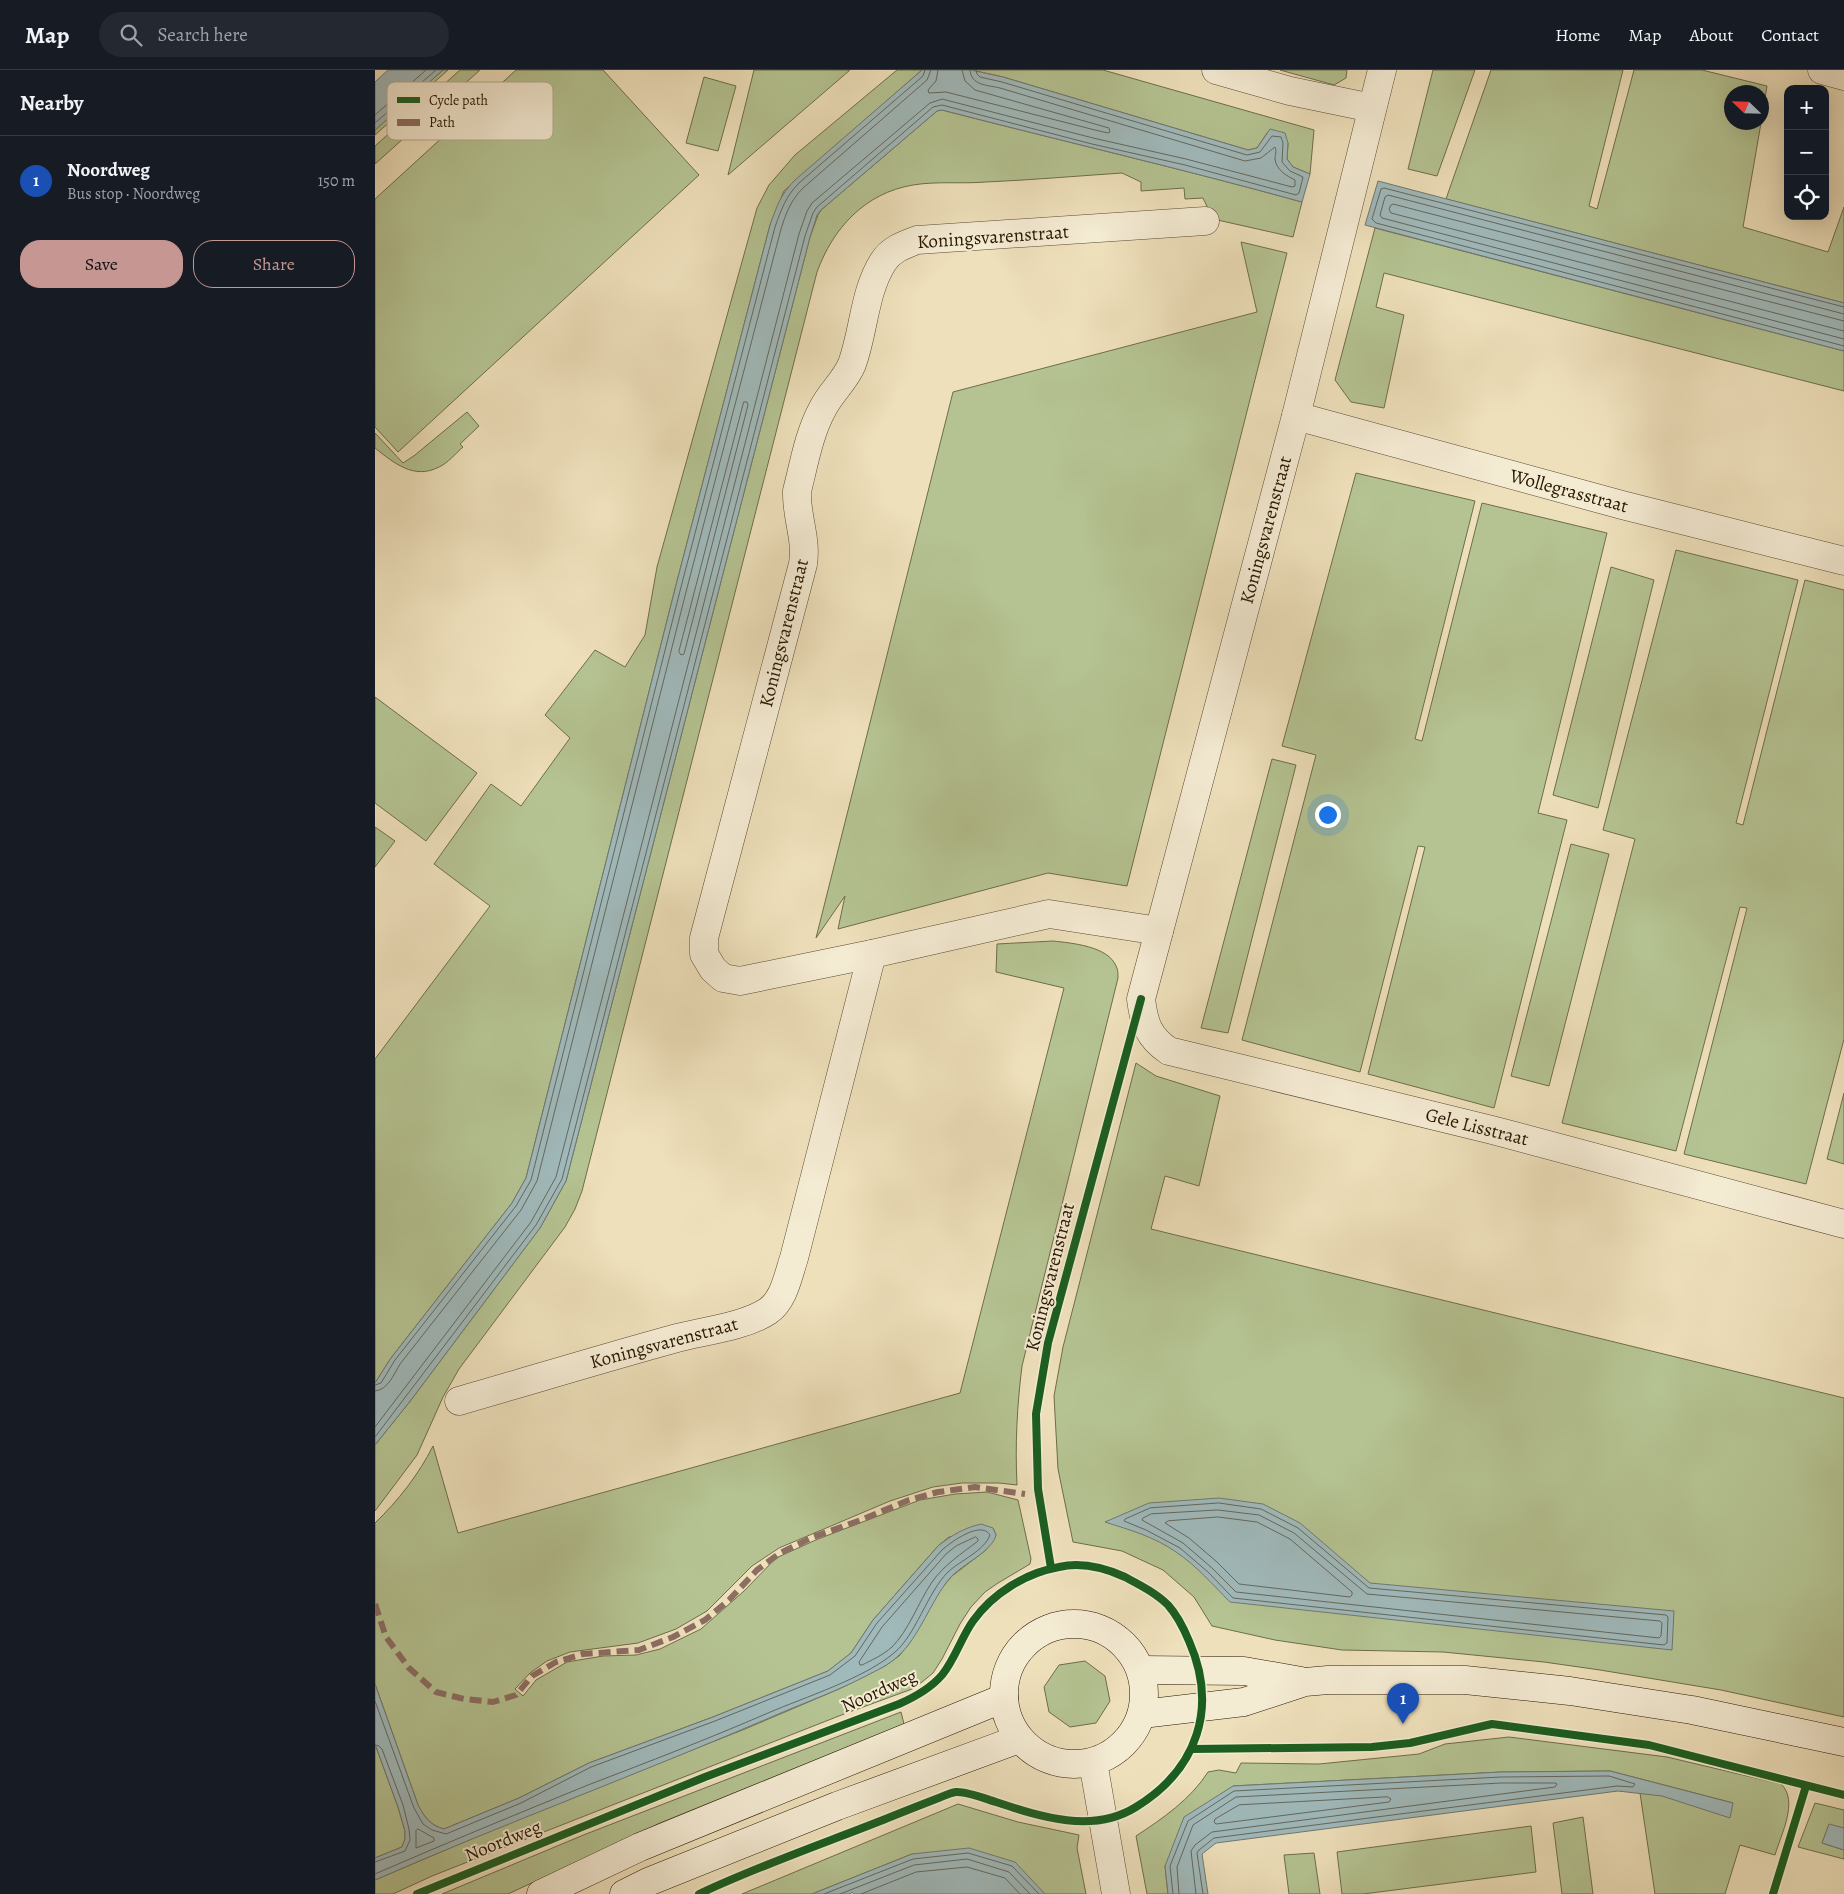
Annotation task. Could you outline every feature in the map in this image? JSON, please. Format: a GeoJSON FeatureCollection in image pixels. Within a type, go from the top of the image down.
{"type":"FeatureCollection","features":[{"type":"Feature","properties":{"kind":"street"},"geometry":{"type":"LineString","coordinates":[[1216,70],[1291,91],[1372,108]]}},
{"type":"Feature","properties":{"kind":"street","name":"Koningsvarenstraat"},"geometry":{"type":"LineString","coordinates":[[1141,999],[1295,416],[1382,70]]}},
{"type":"Feature","properties":{"kind":"street"},"geometry":{"type":"LineString","coordinates":[[1822,70],[1844,76]]}},
{"type":"Feature","properties":{"kind":"street","name":"Koningsvarenstraat"},"geometry":{"type":"LineString","coordinates":[[1159,931],[1049,914],[872,954],[740,981],[723,978],[713,969],[705,954],[704,938],[803,564],[804,539],[797,492],[819,414],[846,377],[852,362],[878,270],[892,251],[917,240],[1205,221]]}},
{"type":"Feature","properties":{"kind":"street","name":"Wollegrasstraat"},"geometry":{"type":"LineString","coordinates":[[1295,416],[1622,505],[1844,561]]}},
{"type":"Feature","properties":{"kind":"street","name":"Koningsvarenstraat"},"geometry":{"type":"LineString","coordinates":[[459,1401],[678,1338],[743,1322],[759,1316],[777,1302],[784,1290],[794,1258],[872,954]]}},
{"type":"Feature","properties":{"kind":"street","name":"Gele Lisstraat"},"geometry":{"type":"LineString","coordinates":[[1141,999],[1143,1017],[1148,1029],[1157,1043],[1169,1051],[1492,1130],[1844,1224]]}},
{"type":"Feature","properties":{"kind":"street"},"geometry":{"type":"LineString","coordinates":[[1061,1624],[1085,1624],[1109,1632],[1129,1648],[1141,1670],[1145,1692],[1142,1714],[1132,1735],[1115,1752],[1093,1762],[1066,1764],[1041,1756],[1019,1739],[1008,1720],[1004,1698],[1007,1673],[1019,1651],[1037,1634],[1061,1624]]}},
{"type":"Feature","properties":{"kind":"street"},"geometry":{"type":"LineString","coordinates":[[1141,1670],[1244,1671],[1305,1682],[1337,1680],[1465,1680],[1570,1691],[1692,1710],[1844,1742]]}},
{"type":"Feature","properties":{"kind":"street"},"geometry":{"type":"LineString","coordinates":[[1142,1714],[1244,1702],[1305,1682]]}},
{"type":"Feature","properties":{"kind":"street"},"geometry":{"type":"LineString","coordinates":[[541,1894],[640,1847],[1004,1698]]}},
{"type":"Feature","properties":{"kind":"street"},"geometry":{"type":"LineString","coordinates":[[624,1894],[648,1882],[837,1806],[1019,1739]]}},
{"type":"Feature","properties":{"kind":"street"},"geometry":{"type":"LineString","coordinates":[[1093,1762],[1116,1894]]}},
{"type":"Feature","properties":{"kind":"green space"},"geometry":{"type":"Polygon","coordinates":[[[443,70],[448,70],[435,82],[429,82],[443,70]]]}},
{"type":"Feature","properties":{"kind":"green space"},"geometry":{"type":"Polygon","coordinates":[[[460,70],[480,70],[467,82],[447,82],[460,70]]]}},
{"type":"Feature","properties":{"kind":"green space"},"geometry":{"type":"Polygon","coordinates":[[[516,70],[603,70],[699,175],[398,452],[375,427],[375,199],[439,140],[553,140],[553,82],[503,82],[516,70]]]}},
{"type":"Feature","properties":{"kind":"green space"},"geometry":{"type":"Polygon","coordinates":[[[754,70],[850,70],[728,175],[754,70]]]}},
{"type":"Feature","properties":{"kind":"green space"},"geometry":{"type":"Polygon","coordinates":[[[897,70],[922,70],[784,191],[770,225],[676,585],[526,1178],[512,1203],[391,1358],[375,1383],[375,1059],[490,906],[434,864],[491,784],[521,806],[570,738],[545,715],[595,650],[625,667],[645,635],[657,567],[757,208],[769,185],[795,155],[897,70]]]}},
{"type":"Feature","properties":{"kind":"green space"},"geometry":{"type":"Polygon","coordinates":[[[971,70],[1103,70],[1314,130],[1310,174],[1293,167],[1287,159],[1288,143],[1267,133],[1257,148],[1248,150],[1003,77],[971,70]]]}},
{"type":"Feature","properties":{"kind":"green space"},"geometry":{"type":"Polygon","coordinates":[[[1280,70],[1347,70],[1346,78],[1334,85],[1280,70]]]}},
{"type":"Feature","properties":{"kind":"green space"},"geometry":{"type":"Polygon","coordinates":[[[1433,70],[1475,70],[1437,176],[1408,169],[1433,70]]]}},
{"type":"Feature","properties":{"kind":"green space"},"geometry":{"type":"Polygon","coordinates":[[[1491,70],[1623,70],[1589,206],[1597,209],[1634,70],[1702,70],[1763,85],[1724,85],[1724,130],[1760,130],[1743,227],[1828,252],[1844,207],[1844,303],[1446,199],[1491,70]]]}},
{"type":"Feature","properties":{"kind":"green space"},"geometry":{"type":"Polygon","coordinates":[[[704,77],[736,86],[718,151],[686,143],[704,77]]]}},
{"type":"Feature","properties":{"kind":"green space"},"geometry":{"type":"Polygon","coordinates":[[[942,110],[1302,202],[1293,237],[1213,219],[1203,198],[1185,199],[1184,188],[1141,191],[1141,182],[1122,173],[977,183],[913,185],[896,189],[866,204],[842,227],[832,241],[817,272],[582,1191],[565,1227],[459,1369],[443,1397],[417,1455],[375,1511],[375,1445],[540,1228],[566,1181],[810,237],[818,215],[821,210],[937,111],[942,110]]]}},
{"type":"Feature","properties":{"kind":"green space"},"geometry":{"type":"Polygon","coordinates":[[[387,119],[387,124],[375,135],[375,130],[387,119]]]}},
{"type":"Feature","properties":{"kind":"green space"},"geometry":{"type":"Polygon","coordinates":[[[387,135],[387,140],[402,140],[375,164],[375,146],[387,135]]]}},
{"type":"Feature","properties":{"kind":"green space"},"geometry":{"type":"Polygon","coordinates":[[[1375,228],[1844,351],[1844,391],[1384,273],[1376,307],[1404,315],[1384,408],[1351,402],[1335,380],[1375,228]]]}},
{"type":"Feature","properties":{"kind":"green space"},"geometry":{"type":"Polygon","coordinates":[[[1241,242],[1287,253],[1127,886],[1048,873],[838,929],[845,896],[816,938],[953,392],[1257,312],[1241,242]]]}},
{"type":"Feature","properties":{"kind":"green space"},"geometry":{"type":"Polygon","coordinates":[[[467,412],[479,426],[460,444],[463,447],[449,460],[430,471],[421,472],[405,468],[375,448],[375,433],[403,463],[467,412]]]}},
{"type":"Feature","properties":{"kind":"green space"},"geometry":{"type":"Polygon","coordinates":[[[1356,473],[1475,501],[1415,739],[1422,741],[1482,503],[1607,533],[1538,813],[1567,820],[1494,1108],[1368,1074],[1425,847],[1418,846],[1360,1072],[1242,1040],[1316,755],[1282,746],[1356,473]]]}},
{"type":"Feature","properties":{"kind":"green space"},"geometry":{"type":"Polygon","coordinates":[[[1676,550],[1798,580],[1736,823],[1743,825],[1805,580],[1844,590],[1844,1039],[1806,1184],[1684,1154],[1747,908],[1740,907],[1676,1151],[1562,1123],[1635,839],[1603,830],[1676,550]]]}},
{"type":"Feature","properties":{"kind":"green space"},"geometry":{"type":"Polygon","coordinates":[[[1611,567],[1654,580],[1598,808],[1553,795],[1611,567]]]}},
{"type":"Feature","properties":{"kind":"green space"},"geometry":{"type":"Polygon","coordinates":[[[375,697],[477,773],[426,841],[375,803],[375,697]]]}},
{"type":"Feature","properties":{"kind":"green space"},"geometry":{"type":"Polygon","coordinates":[[[1272,759],[1296,765],[1228,1033],[1201,1028],[1272,759]]]}},
{"type":"Feature","properties":{"kind":"green space"},"geometry":{"type":"Polygon","coordinates":[[[375,827],[395,841],[375,867],[375,827]]]}},
{"type":"Feature","properties":{"kind":"green space"},"geometry":{"type":"Polygon","coordinates":[[[1571,844],[1609,854],[1549,1086],[1511,1076],[1571,844]]]}},
{"type":"Feature","properties":{"kind":"green space"},"geometry":{"type":"Polygon","coordinates":[[[1053,941],[1088,947],[1105,954],[1112,959],[1117,967],[1118,978],[1022,1366],[1017,1426],[1017,1485],[962,1483],[933,1487],[890,1501],[779,1548],[752,1566],[707,1611],[676,1629],[638,1643],[570,1652],[547,1661],[530,1673],[515,1689],[523,1696],[536,1680],[567,1662],[603,1656],[636,1655],[660,1649],[701,1629],[744,1591],[776,1558],[818,1539],[920,1500],[955,1494],[987,1492],[1018,1500],[1031,1559],[1030,1564],[985,1592],[971,1607],[960,1624],[933,1673],[912,1689],[432,1876],[393,1894],[375,1894],[375,1880],[525,1816],[745,1729],[839,1689],[885,1666],[899,1656],[908,1645],[941,1589],[952,1576],[986,1550],[996,1535],[993,1528],[949,1537],[938,1546],[873,1620],[851,1653],[828,1671],[713,1717],[589,1763],[519,1798],[444,1829],[428,1820],[418,1805],[375,1684],[375,1523],[407,1487],[433,1446],[458,1533],[960,1393],[1064,988],[996,972],[997,944],[1053,941]]]}},
{"type":"Feature","properties":{"kind":"green space"},"geometry":{"type":"Polygon","coordinates":[[[1136,1063],[1156,1076],[1220,1096],[1199,1186],[1165,1176],[1151,1229],[1844,1398],[1844,1717],[1721,1690],[1600,1670],[1544,1662],[1443,1652],[1342,1650],[1275,1640],[1212,1626],[1194,1597],[1163,1570],[1122,1551],[1073,1542],[1058,1469],[1054,1396],[1063,1347],[1136,1063]]]}},
{"type":"Feature","properties":{"kind":"green space"},"geometry":{"type":"Polygon","coordinates":[[[1844,1093],[1844,1164],[1827,1159],[1844,1093]]]}},
{"type":"Feature","properties":{"kind":"green space"},"geometry":{"type":"Polygon","coordinates":[[[1085,1661],[1105,1676],[1110,1701],[1096,1723],[1070,1727],[1049,1712],[1044,1687],[1059,1665],[1085,1661]]]}},
{"type":"Feature","properties":{"kind":"green space"},"geometry":{"type":"Polygon","coordinates":[[[901,1712],[904,1724],[660,1823],[508,1894],[442,1894],[586,1834],[901,1712]]]}},
{"type":"Feature","properties":{"kind":"green space"},"geometry":{"type":"Polygon","coordinates":[[[1509,1737],[1667,1757],[1781,1784],[1789,1799],[1789,1808],[1775,1855],[1740,1845],[1725,1894],[1655,1894],[1640,1793],[1733,1803],[1610,1771],[1501,1772],[1233,1786],[1165,1866],[1168,1894],[1147,1894],[1136,1836],[1185,1800],[1208,1772],[1219,1770],[1236,1773],[1241,1763],[1319,1764],[1419,1754],[1445,1744],[1509,1737]]]}},
{"type":"Feature","properties":{"kind":"green space"},"geometry":{"type":"Polygon","coordinates":[[[375,1744],[398,1807],[405,1831],[405,1839],[402,1847],[375,1858],[375,1744]]]}},
{"type":"Feature","properties":{"kind":"green space"},"geometry":{"type":"Polygon","coordinates":[[[1815,1803],[1844,1810],[1844,1828],[1829,1825],[1822,1843],[1844,1850],[1844,1859],[1798,1847],[1815,1803]]]}},
{"type":"Feature","properties":{"kind":"green space"},"geometry":{"type":"Polygon","coordinates":[[[958,1804],[1018,1822],[1079,1835],[1077,1848],[1086,1894],[1045,1894],[912,1854],[812,1894],[742,1894],[958,1804]]]}},
{"type":"Feature","properties":{"kind":"green space"},"geometry":{"type":"Polygon","coordinates":[[[1583,1817],[1593,1894],[1562,1894],[1553,1823],[1583,1817]]]}},
{"type":"Feature","properties":{"kind":"green space"},"geometry":{"type":"Polygon","coordinates":[[[1531,1826],[1536,1872],[1363,1894],[1342,1894],[1337,1852],[1531,1826]]]}},
{"type":"Feature","properties":{"kind":"green space"},"geometry":{"type":"Polygon","coordinates":[[[1314,1853],[1320,1894],[1289,1894],[1284,1855],[1314,1853]]]}},
{"type":"Feature","properties":{"kind":"water"},"geometry":{"type":"Polygon","coordinates":[[[388,70],[443,70],[429,82],[387,82],[387,119],[375,130],[375,82],[388,70]]]}},
{"type":"Feature","properties":{"kind":"water"},"geometry":{"type":"Polygon","coordinates":[[[922,70],[971,70],[1003,77],[1248,150],[1257,148],[1270,129],[1285,133],[1288,143],[1287,159],[1293,167],[1310,174],[1302,202],[942,110],[937,111],[817,215],[566,1181],[540,1228],[375,1445],[375,1383],[391,1358],[512,1203],[526,1178],[676,585],[770,225],[779,201],[795,180],[922,70]]]}},
{"type":"Feature","properties":{"kind":"water"},"geometry":{"type":"Polygon","coordinates":[[[1378,181],[1844,303],[1844,351],[1365,225],[1378,181]]]}},
{"type":"Feature","properties":{"kind":"water"},"geometry":{"type":"Polygon","coordinates":[[[1219,1498],[1263,1504],[1300,1523],[1370,1583],[1674,1611],[1672,1650],[1230,1602],[1184,1557],[1160,1542],[1142,1534],[1105,1522],[1149,1503],[1219,1498]]]}},
{"type":"Feature","properties":{"kind":"water"},"geometry":{"type":"Polygon","coordinates":[[[981,1524],[993,1528],[996,1535],[989,1547],[950,1578],[912,1639],[894,1659],[883,1667],[821,1696],[676,1757],[375,1880],[375,1858],[402,1847],[405,1831],[375,1744],[375,1684],[418,1805],[428,1820],[444,1829],[519,1798],[589,1763],[713,1717],[828,1671],[851,1653],[873,1620],[938,1546],[958,1532],[981,1524]]]}},
{"type":"Feature","properties":{"kind":"water"},"geometry":{"type":"Polygon","coordinates":[[[1610,1771],[1733,1803],[1730,1818],[1662,1796],[1618,1791],[1216,1843],[1202,1854],[1208,1894],[1168,1894],[1165,1866],[1184,1817],[1233,1786],[1501,1772],[1610,1771]]]}},
{"type":"Feature","properties":{"kind":"water"},"geometry":{"type":"Polygon","coordinates":[[[1829,1824],[1844,1828],[1844,1850],[1822,1843],[1829,1824]]]}},
{"type":"Feature","properties":{"kind":"water"},"geometry":{"type":"Polygon","coordinates":[[[969,1848],[1015,1862],[1045,1894],[854,1894],[852,1892],[850,1894],[812,1894],[912,1854],[969,1848]]]}},
{"type":"Feature","properties":{"kind":"marked path"},"geometry":{"type":"LineString","coordinates":[[375,1604],[386,1637],[409,1668],[436,1692],[464,1699],[493,1702],[516,1695],[532,1676],[556,1662],[583,1654],[639,1650],[673,1637],[705,1620],[729,1600],[757,1570],[780,1553],[813,1537],[909,1500],[938,1492],[975,1487],[1025,1494]]}},
{"type":"Feature","properties":{"kind":"cycle path"},"geometry":{"type":"LineString","coordinates":[[1051,1568],[1038,1489],[1036,1414],[1048,1343],[1141,999]]}},
{"type":"Feature","properties":{"kind":"cycle path","name":"Noordweg"},"geometry":{"type":"LineString","coordinates":[[417,1894],[705,1777],[911,1698],[927,1688],[942,1675],[965,1634],[981,1611],[1000,1593],[1034,1574],[1059,1567],[1076,1565],[1109,1571],[1125,1577],[1158,1597],[1168,1605],[1180,1622],[1198,1666],[1202,1689],[1201,1713],[1197,1735],[1188,1755],[1175,1774],[1157,1792],[1136,1807],[1102,1820],[1067,1820],[1031,1813],[970,1794],[953,1793],[767,1865],[699,1894]]}},
{"type":"Feature","properties":{"kind":"cycle path"},"geometry":{"type":"LineString","coordinates":[[1192,1749],[1372,1747],[1410,1743],[1492,1724],[1649,1745],[1844,1795]]}},
{"type":"Feature","properties":{"kind":"cycle path"},"geometry":{"type":"LineString","coordinates":[[1773,1894],[1806,1786]]}},
{"type":"Feature","properties":{"kind":"place","name":"Noordweg"},"geometry":{"type":"Point","coordinates":[1403,1724]}}]}
